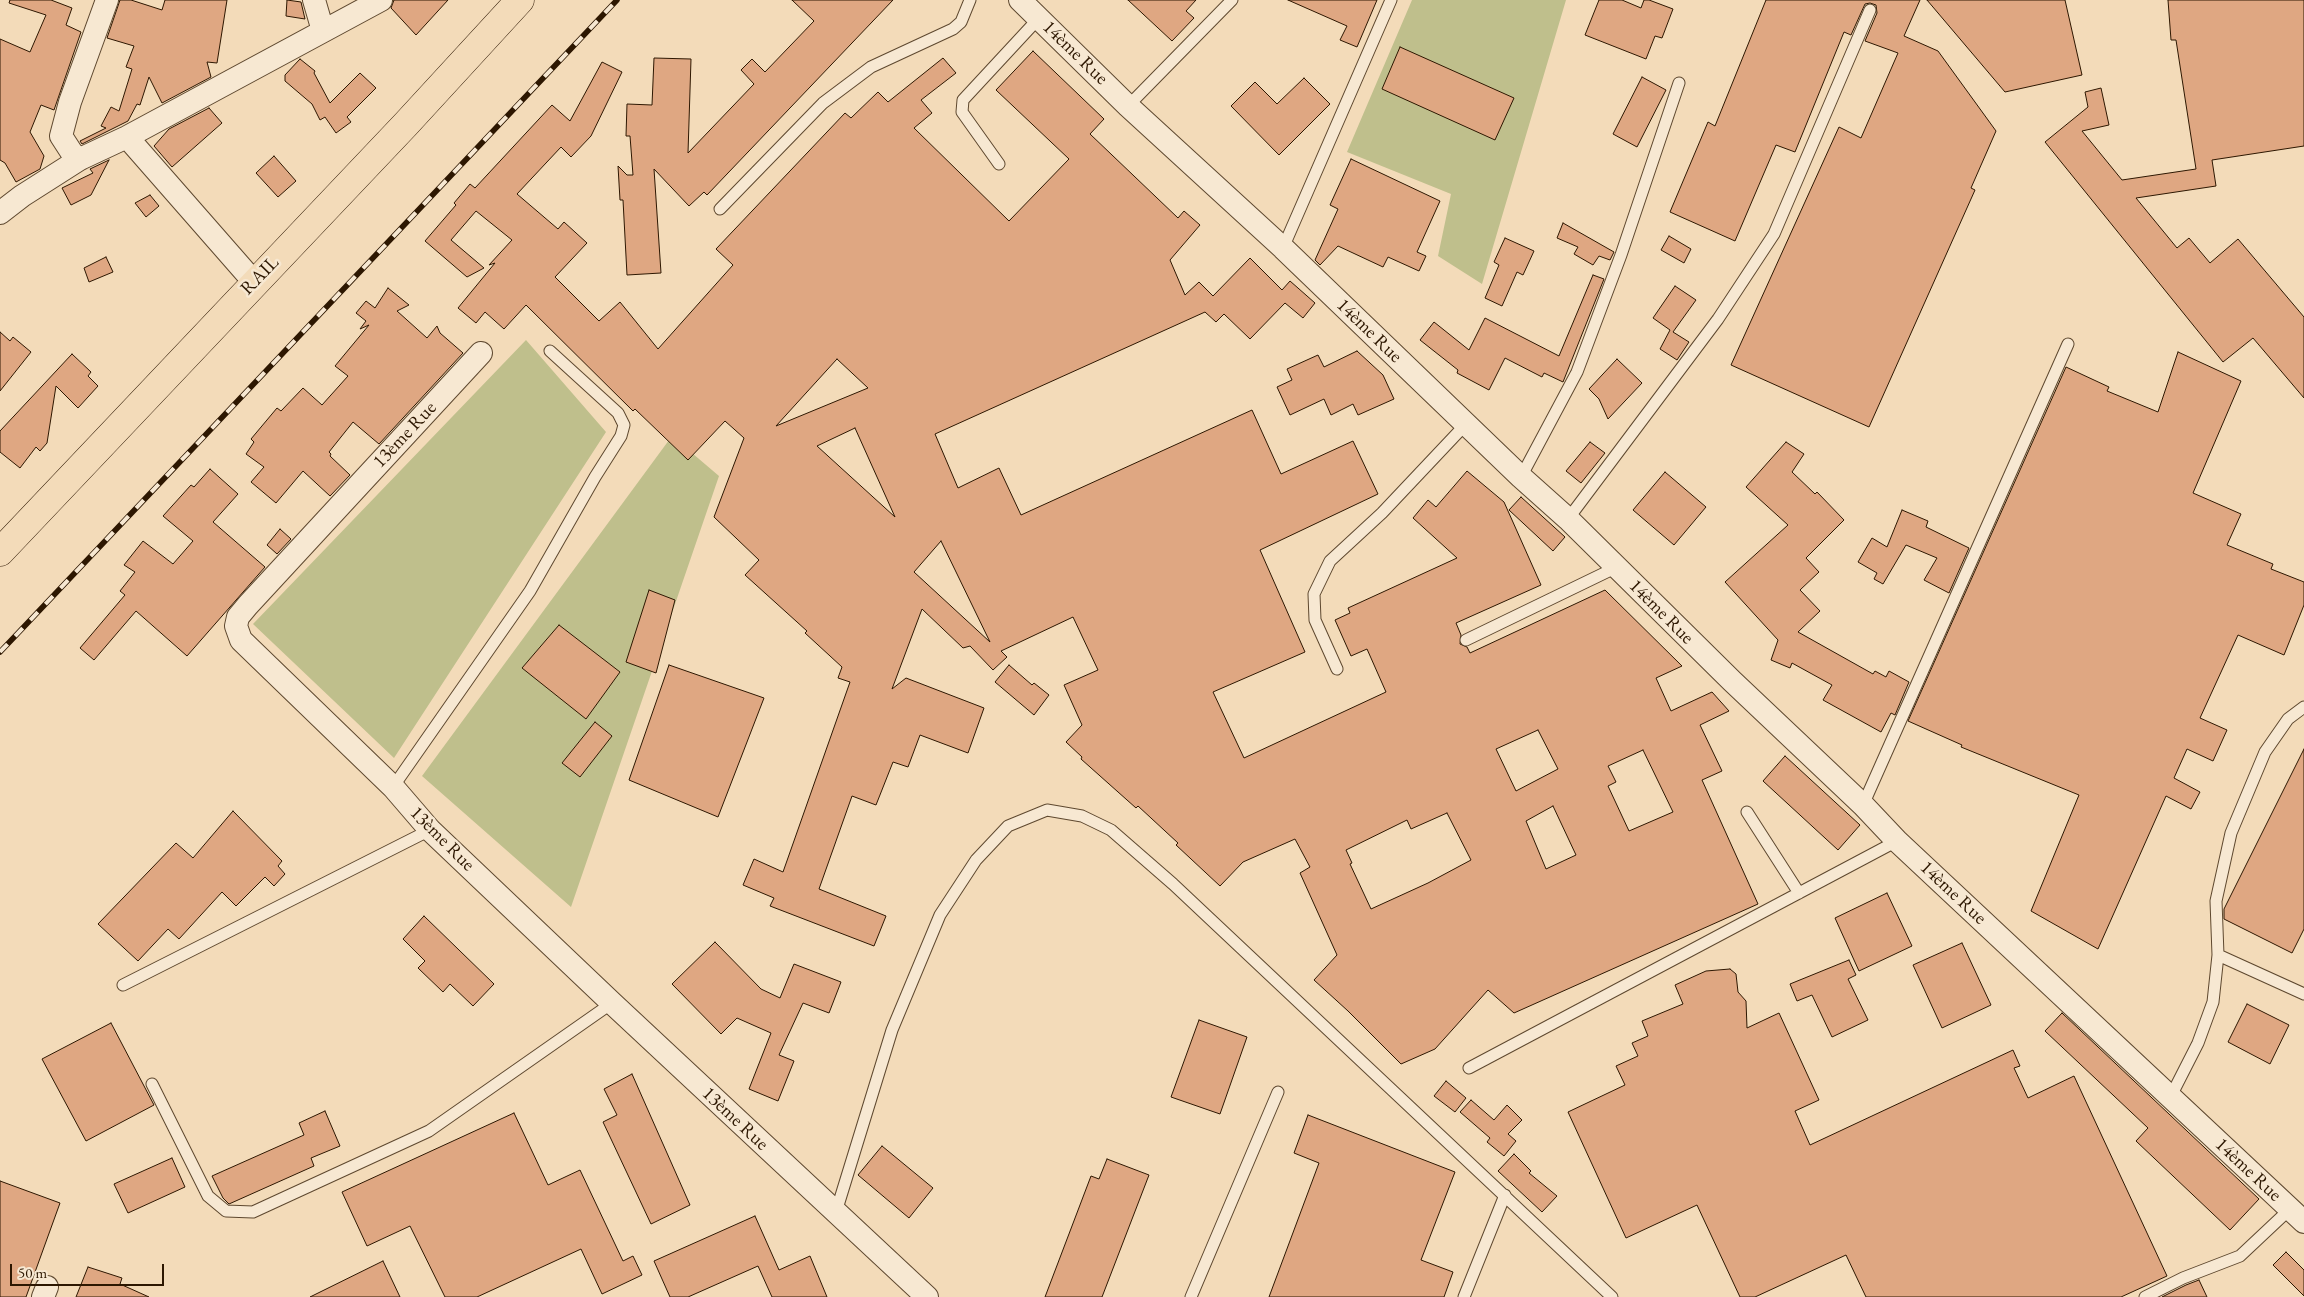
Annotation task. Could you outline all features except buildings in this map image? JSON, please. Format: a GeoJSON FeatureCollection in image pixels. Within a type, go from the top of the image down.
{"type":"FeatureCollection","features":[{"type":"Feature","properties":{"kind":"main road","name":"RAIL"},"geometry":{"type":"LineString","coordinates":[[0,552],[254,282],[406,124],[520,0]]}},
{"type":"Feature","properties":{"kind":"street"},"geometry":{"type":"LineString","coordinates":[[80,159],[69,149],[61,136],[70,102],[107,0]]}},
{"type":"Feature","properties":{"kind":"street"},"geometry":{"type":"LineString","coordinates":[[314,0],[323,30]]}},
{"type":"Feature","properties":{"kind":"street"},"geometry":{"type":"LineString","coordinates":[[0,213],[22,196],[80,159],[127,137],[381,0]]}},
{"type":"Feature","properties":{"kind":"street","name":"14ème Rue"},"geometry":{"type":"LineString","coordinates":[[1020,0],[1128,106],[1283,248],[1521,477],[1568,519],[1732,681],[1863,805],[1897,841],[2297,1215]]}},
{"type":"Feature","properties":{"kind":"street"},"geometry":{"type":"LineString","coordinates":[[127,137],[254,282]]}},
{"type":"Feature","properties":{"kind":"street","name":"13ème Rue"},"geometry":{"type":"LineString","coordinates":[[481,353],[248,605],[238,617],[236,626],[241,640],[393,787],[430,830],[927,1297]]}},
{"type":"Feature","properties":{"kind":"lane"},"geometry":{"type":"LineString","coordinates":[[720,209],[822,103],[871,67],[953,29],[961,22],[970,0]]}},
{"type":"Feature","properties":{"kind":"lane"},"geometry":{"type":"LineString","coordinates":[[1128,106],[1232,0]]}},
{"type":"Feature","properties":{"kind":"lane"},"geometry":{"type":"LineString","coordinates":[[1283,248],[1391,0]]}},
{"type":"Feature","properties":{"kind":"lane"},"geometry":{"type":"LineString","coordinates":[[1568,519],[1718,319],[1774,234],[1870,10]]}},
{"type":"Feature","properties":{"kind":"lane"},"geometry":{"type":"LineString","coordinates":[[999,164],[962,112],[963,100],[1039,18]]}},
{"type":"Feature","properties":{"kind":"lane"},"geometry":{"type":"LineString","coordinates":[[1521,477],[1577,372],[1621,255],[1679,83]]}},
{"type":"Feature","properties":{"kind":"lane"},"geometry":{"type":"LineString","coordinates":[[1863,805],[2068,344]]}},
{"type":"Feature","properties":{"kind":"lane"},"geometry":{"type":"LineString","coordinates":[[393,787],[530,591],[586,492],[621,436],[624,424],[618,412],[550,351]]}},
{"type":"Feature","properties":{"kind":"lane"},"geometry":{"type":"LineString","coordinates":[[1337,669],[1315,620],[1314,594],[1330,561],[1382,513],[1466,424]]}},
{"type":"Feature","properties":{"kind":"lane"},"geometry":{"type":"LineString","coordinates":[[1466,640],[1617,567]]}},
{"type":"Feature","properties":{"kind":"lane"},"geometry":{"type":"LineString","coordinates":[[2171,1096],[2198,1043],[2213,1002],[2218,955],[2216,901],[2231,833],[2266,752],[2288,719],[2304,707]]}},
{"type":"Feature","properties":{"kind":"lane"},"geometry":{"type":"LineString","coordinates":[[836,1212],[892,1030],[940,915],[976,860],[1008,826],[1047,810],[1082,816],[1111,830],[1173,884],[1612,1297]]}},
{"type":"Feature","properties":{"kind":"lane"},"geometry":{"type":"LineString","coordinates":[[1747,812],[1799,893]]}},
{"type":"Feature","properties":{"kind":"lane"},"geometry":{"type":"LineString","coordinates":[[123,985],[430,830]]}},
{"type":"Feature","properties":{"kind":"lane"},"geometry":{"type":"LineString","coordinates":[[1469,1068],[1897,841]]}},
{"type":"Feature","properties":{"kind":"lane"},"geometry":{"type":"LineString","coordinates":[[2218,955],[2304,994]]}},
{"type":"Feature","properties":{"kind":"lane"},"geometry":{"type":"LineString","coordinates":[[152,1084],[208,1196],[226,1211],[253,1212],[429,1131],[612,1003]]}},
{"type":"Feature","properties":{"kind":"lane"},"geometry":{"type":"LineString","coordinates":[[1192,1297],[1278,1092]]}},
{"type":"Feature","properties":{"kind":"lane"},"geometry":{"type":"LineString","coordinates":[[1464,1297],[1505,1195]]}},
{"type":"Feature","properties":{"kind":"lane"},"geometry":{"type":"LineString","coordinates":[[2146,1297],[2183,1278],[2240,1256],[2297,1215]]}},
{"type":"Feature","properties":{"kind":"green space"},"geometry":{"type":"Polygon","coordinates":[[[1412,0],[1566,0],[1482,284],[1438,256],[1451,194],[1347,152],[1412,0]]]}},
{"type":"Feature","properties":{"kind":"green space"},"geometry":{"type":"Polygon","coordinates":[[[526,340],[606,432],[394,758],[253,624],[526,340]]]}},
{"type":"Feature","properties":{"kind":"green space"},"geometry":{"type":"Polygon","coordinates":[[[672,436],[719,476],[571,907],[422,776],[672,436]]]}},
{"type":"Feature","properties":{"kind":"railway"},"geometry":{"type":"LineString","coordinates":[[0,652],[617,0]]}}]}
